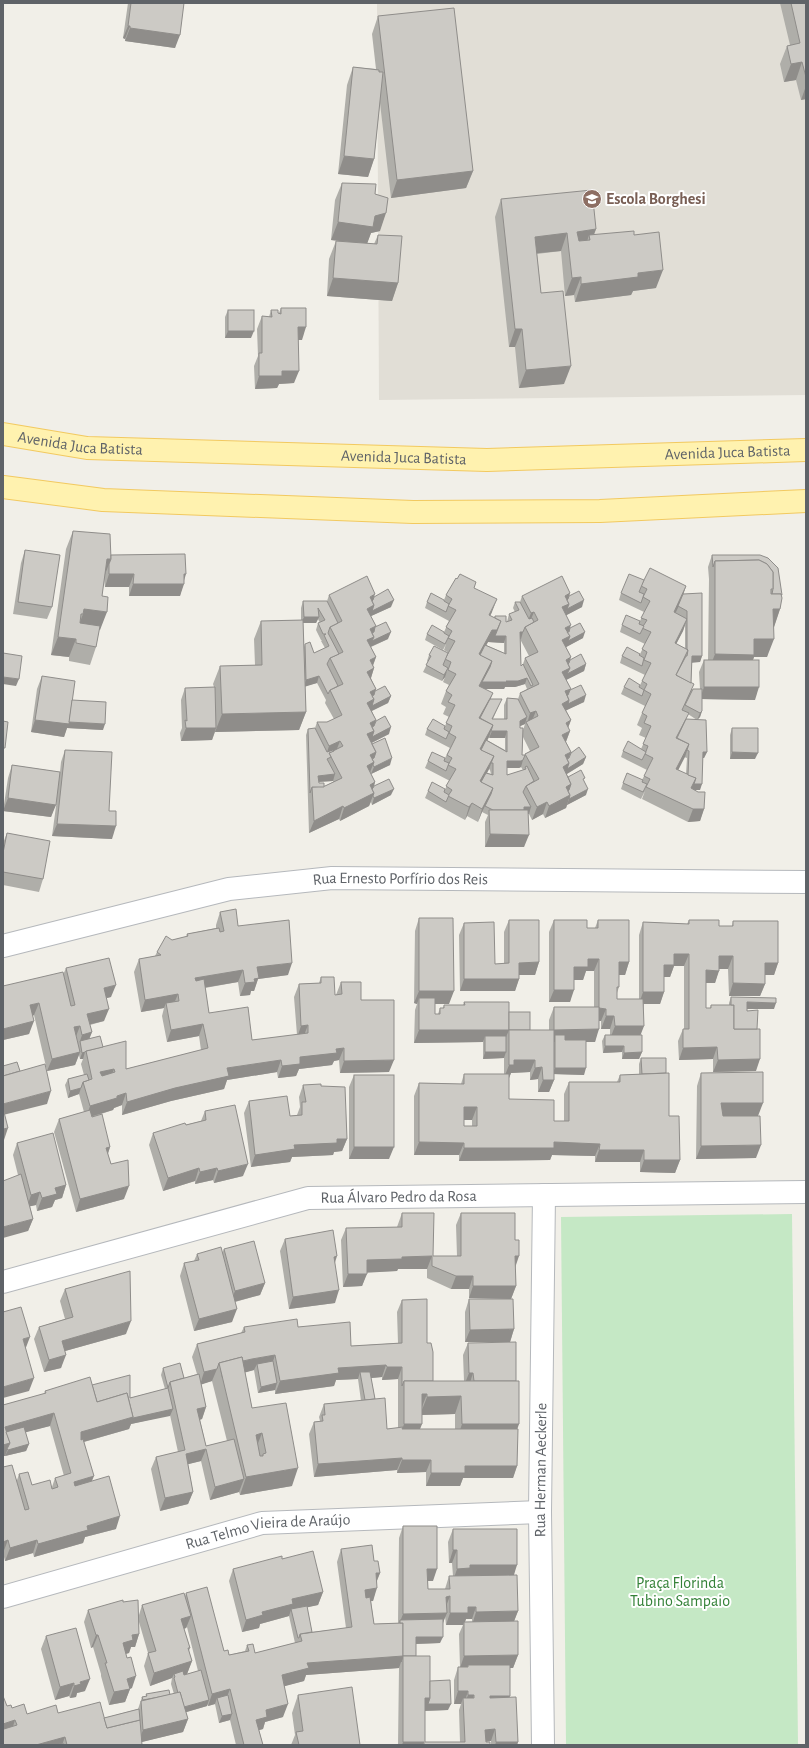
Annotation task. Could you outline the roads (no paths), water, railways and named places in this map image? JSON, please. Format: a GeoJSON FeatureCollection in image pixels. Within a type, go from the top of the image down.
{"type":"FeatureCollection","features":[{"type":"Feature","properties":{"kind":"main road","name":"Avenida Juca Batista"},"geometry":{"type":"LineString","coordinates":[[3,434],[87,448],[487,460],[806,450]]}},
{"type":"Feature","properties":{"kind":"main road"},"geometry":{"type":"LineString","coordinates":[[3,487],[103,500],[413,512],[600,511],[806,500]]}},
{"type":"Feature","properties":{"kind":"street","name":"Rua Ernesto Porfírio dos Reis"},"geometry":{"type":"LineString","coordinates":[[3,946],[229,889],[332,878],[806,882]]}},
{"type":"Feature","properties":{"kind":"street","name":"Rua Álvaro Pedro da Rosa"},"geometry":{"type":"LineString","coordinates":[[3,1282],[308,1198],[806,1192]]}},
{"type":"Feature","properties":{"kind":"street","name":"Rua Herman Aeckerle"},"geometry":{"type":"LineString","coordinates":[[543,1745],[540,1512],[544,1195]]}},
{"type":"Feature","properties":{"kind":"street","name":"Rua Telmo Vieira de Araújo"},"geometry":{"type":"LineString","coordinates":[[3,1597],[262,1523],[540,1512]]}},
{"type":"Feature","properties":{"kind":"place","name":"Escola Borghesi"},"geometry":{"type":"Point","coordinates":[592,199]}},
{"type":"Feature","properties":{"kind":"park label","name":"Praça Florinda Tubino Sampaio"},"geometry":{"type":"Point","coordinates":[680,1592]}}]}
